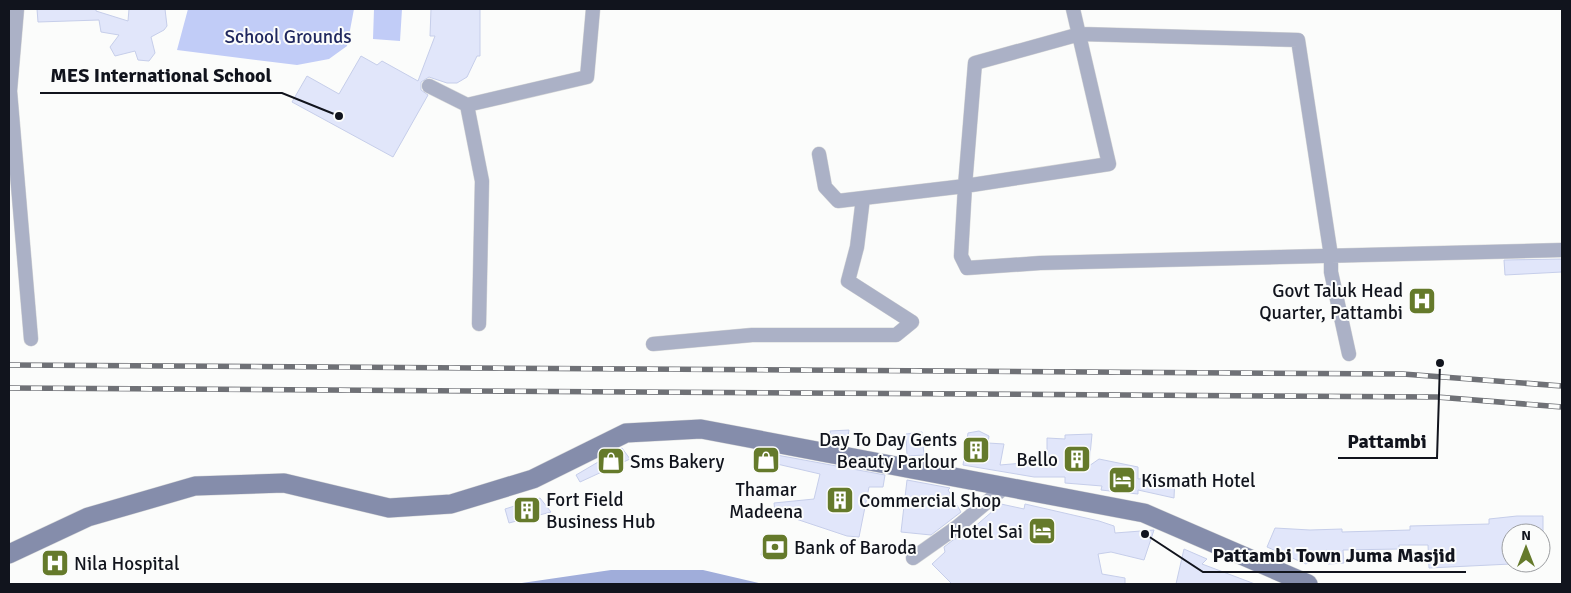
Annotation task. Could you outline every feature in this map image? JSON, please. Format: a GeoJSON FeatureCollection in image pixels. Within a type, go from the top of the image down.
{"type":"FeatureCollection","features":[{"type":"Feature","properties":{"kind":"main road"},"geometry":{"type":"LineString","coordinates":[[9,554],[88,517],[194,486],[284,483],[388,508],[451,504],[533,479],[626,433],[701,429],[1144,513],[1308,584]]}},
{"type":"Feature","properties":{"kind":"street"},"geometry":{"type":"LineString","coordinates":[[17,9],[10,91],[12,157],[31,339]]}},
{"type":"Feature","properties":{"kind":"street"},"geometry":{"type":"LineString","coordinates":[[429,86],[467,105],[587,78],[593,9]]}},
{"type":"Feature","properties":{"kind":"street"},"geometry":{"type":"LineString","coordinates":[[819,154],[824,187],[838,200],[965,186],[1109,164],[1073,9]]}},
{"type":"Feature","properties":{"kind":"street"},"geometry":{"type":"LineString","coordinates":[[1349,354],[1331,272],[1331,256],[1298,40],[1080,34],[975,63],[961,256],[967,268],[1040,263],[1331,256],[1562,250]]}},
{"type":"Feature","properties":{"kind":"street"},"geometry":{"type":"LineString","coordinates":[[467,105],[482,181],[479,324]]}},
{"type":"Feature","properties":{"kind":"street"},"geometry":{"type":"LineString","coordinates":[[653,344],[752,335],[896,335],[912,322],[848,282],[858,247],[863,198]]}},
{"type":"Feature","properties":{"kind":"street"},"geometry":{"type":"LineString","coordinates":[[913,558],[957,527],[1005,486]]}},
{"type":"Feature","properties":{"kind":"green space","name":"School Grounds"},"geometry":{"type":"Polygon","coordinates":[[[188,9],[354,9],[347,46],[329,59],[297,65],[177,50],[188,9]]]}},
{"type":"Feature","properties":{"kind":"green space"},"geometry":{"type":"Polygon","coordinates":[[[374,9],[402,9],[400,41],[373,39],[374,9]]]}},
{"type":"Feature","properties":{"kind":"shaded area"},"geometry":{"type":"Polygon","coordinates":[[[611,570],[703,570],[763,584],[515,584],[611,570]]]}},
{"type":"Feature","properties":{"kind":"building"},"geometry":{"type":"Polygon","coordinates":[[[37,9],[96,9],[96,11],[128,21],[129,9],[165,9],[167,26],[164,30],[151,37],[155,53],[149,61],[138,60],[135,51],[115,56],[110,47],[119,35],[101,32],[99,20],[38,22],[37,9]]]}},
{"type":"Feature","properties":{"kind":"building"},"geometry":{"type":"Polygon","coordinates":[[[431,9],[480,9],[480,56],[477,56],[467,77],[457,83],[447,83],[429,77],[421,82],[421,90],[428,95],[393,157],[292,102],[307,76],[339,94],[361,56],[377,65],[382,61],[418,81],[435,36],[430,36],[431,9]]]}},
{"type":"Feature","properties":{"kind":"building"},"geometry":{"type":"Polygon","coordinates":[[[1562,259],[1562,272],[1505,275],[1504,260],[1562,259]]]}},
{"type":"Feature","properties":{"kind":"building"},"geometry":{"type":"Polygon","coordinates":[[[849,430],[847,443],[832,442],[830,431],[849,430]]]}},
{"type":"Feature","properties":{"kind":"building"},"geometry":{"type":"Polygon","coordinates":[[[979,431],[989,436],[988,443],[1004,444],[1000,465],[1047,461],[1047,438],[1065,439],[1065,435],[1092,434],[1089,466],[1099,459],[1138,467],[1138,479],[1175,476],[1174,498],[1138,490],[1138,494],[1101,490],[1102,486],[1065,483],[1065,477],[1034,477],[963,465],[968,433],[979,431]]]}},
{"type":"Feature","properties":{"kind":"building"},"geometry":{"type":"Polygon","coordinates":[[[922,432],[924,455],[907,456],[906,434],[922,432]]]}},
{"type":"Feature","properties":{"kind":"building","name":"Sms Bakery"},"geometry":{"type":"Polygon","coordinates":[[[622,448],[630,459],[580,482],[576,475],[622,448]]]}},
{"type":"Feature","properties":{"kind":"building","name":"Commercial Shop"},"geometry":{"type":"Polygon","coordinates":[[[755,451],[885,475],[883,487],[869,487],[859,537],[847,536],[775,512],[774,503],[814,499],[820,474],[777,464],[776,470],[754,466],[755,451]]]}},
{"type":"Feature","properties":{"kind":"building"},"geometry":{"type":"Polygon","coordinates":[[[907,480],[950,488],[948,490],[961,512],[931,535],[901,532],[907,480]]]}},
{"type":"Feature","properties":{"kind":"building","name":"Fort Field Business Hub"},"geometry":{"type":"Polygon","coordinates":[[[540,498],[551,512],[509,523],[505,509],[540,498]]]}},
{"type":"Feature","properties":{"kind":"building"},"geometry":{"type":"Polygon","coordinates":[[[1001,504],[1024,509],[1025,504],[1099,521],[1114,526],[1115,533],[1154,530],[1144,560],[1111,552],[1098,554],[1102,574],[1125,578],[1125,584],[952,584],[932,564],[945,552],[944,547],[970,527],[972,529],[1001,504]]]}},
{"type":"Feature","properties":{"kind":"building"},"geometry":{"type":"Polygon","coordinates":[[[1543,516],[1543,523],[1501,523],[1501,564],[1429,568],[1428,545],[1399,545],[1399,549],[1343,550],[1344,563],[1328,564],[1327,550],[1306,564],[1267,547],[1275,528],[1342,529],[1342,532],[1410,530],[1410,526],[1489,524],[1489,519],[1543,516]]]}},
{"type":"Feature","properties":{"kind":"building","name":"Bank of Baroda"},"geometry":{"type":"Polygon","coordinates":[[[765,538],[787,539],[787,556],[761,555],[765,538]]]}},
{"type":"Feature","properties":{"kind":"building"},"geometry":{"type":"Polygon","coordinates":[[[1184,549],[1207,559],[1202,564],[1255,584],[1176,584],[1184,549]]]}},
{"type":"Feature","properties":{"kind":"railway"},"geometry":{"type":"LineString","coordinates":[[9,365],[1403,374],[1562,386]]}},
{"type":"Feature","properties":{"kind":"railway"},"geometry":{"type":"LineString","coordinates":[[9,388],[1437,397],[1562,407]]}},
{"type":"Feature","properties":{"kind":"place","name":"MES International School"},"geometry":{"type":"Point","coordinates":[339,116]}},
{"type":"Feature","properties":{"kind":"place","name":"Govt Taluk Head Quarter, Pattambi"},"geometry":{"type":"Point","coordinates":[1422,301]}},
{"type":"Feature","properties":{"kind":"place","name":"Pattambi"},"geometry":{"type":"Point","coordinates":[1440,363]}},
{"type":"Feature","properties":{"kind":"place","name":"Day To Day Gents Beauty Parlour"},"geometry":{"type":"Point","coordinates":[976,450]}},
{"type":"Feature","properties":{"kind":"place","name":"Bello"},"geometry":{"type":"Point","coordinates":[1077,459]}},
{"type":"Feature","properties":{"kind":"place","name":"Thamar Madeena"},"geometry":{"type":"Point","coordinates":[766,460]}},
{"type":"Feature","properties":{"kind":"place","name":"Sms Bakery"},"geometry":{"type":"Point","coordinates":[611,461]}},
{"type":"Feature","properties":{"kind":"place","name":"Kismath Hotel"},"geometry":{"type":"Point","coordinates":[1122,480]}},
{"type":"Feature","properties":{"kind":"place","name":"Commercial Shop"},"geometry":{"type":"Point","coordinates":[840,500]}},
{"type":"Feature","properties":{"kind":"place","name":"Fort Field Business Hub"},"geometry":{"type":"Point","coordinates":[527,510]}},
{"type":"Feature","properties":{"kind":"place","name":"Hotel Sai"},"geometry":{"type":"Point","coordinates":[1042,531]}},
{"type":"Feature","properties":{"kind":"place","name":"Pattambi Town Juma Masjid"},"geometry":{"type":"Point","coordinates":[1145,534]}},
{"type":"Feature","properties":{"kind":"place","name":"Bank of Baroda"},"geometry":{"type":"Point","coordinates":[775,547]}},
{"type":"Feature","properties":{"kind":"place","name":"Nila Hospital"},"geometry":{"type":"Point","coordinates":[55,563]}}]}
